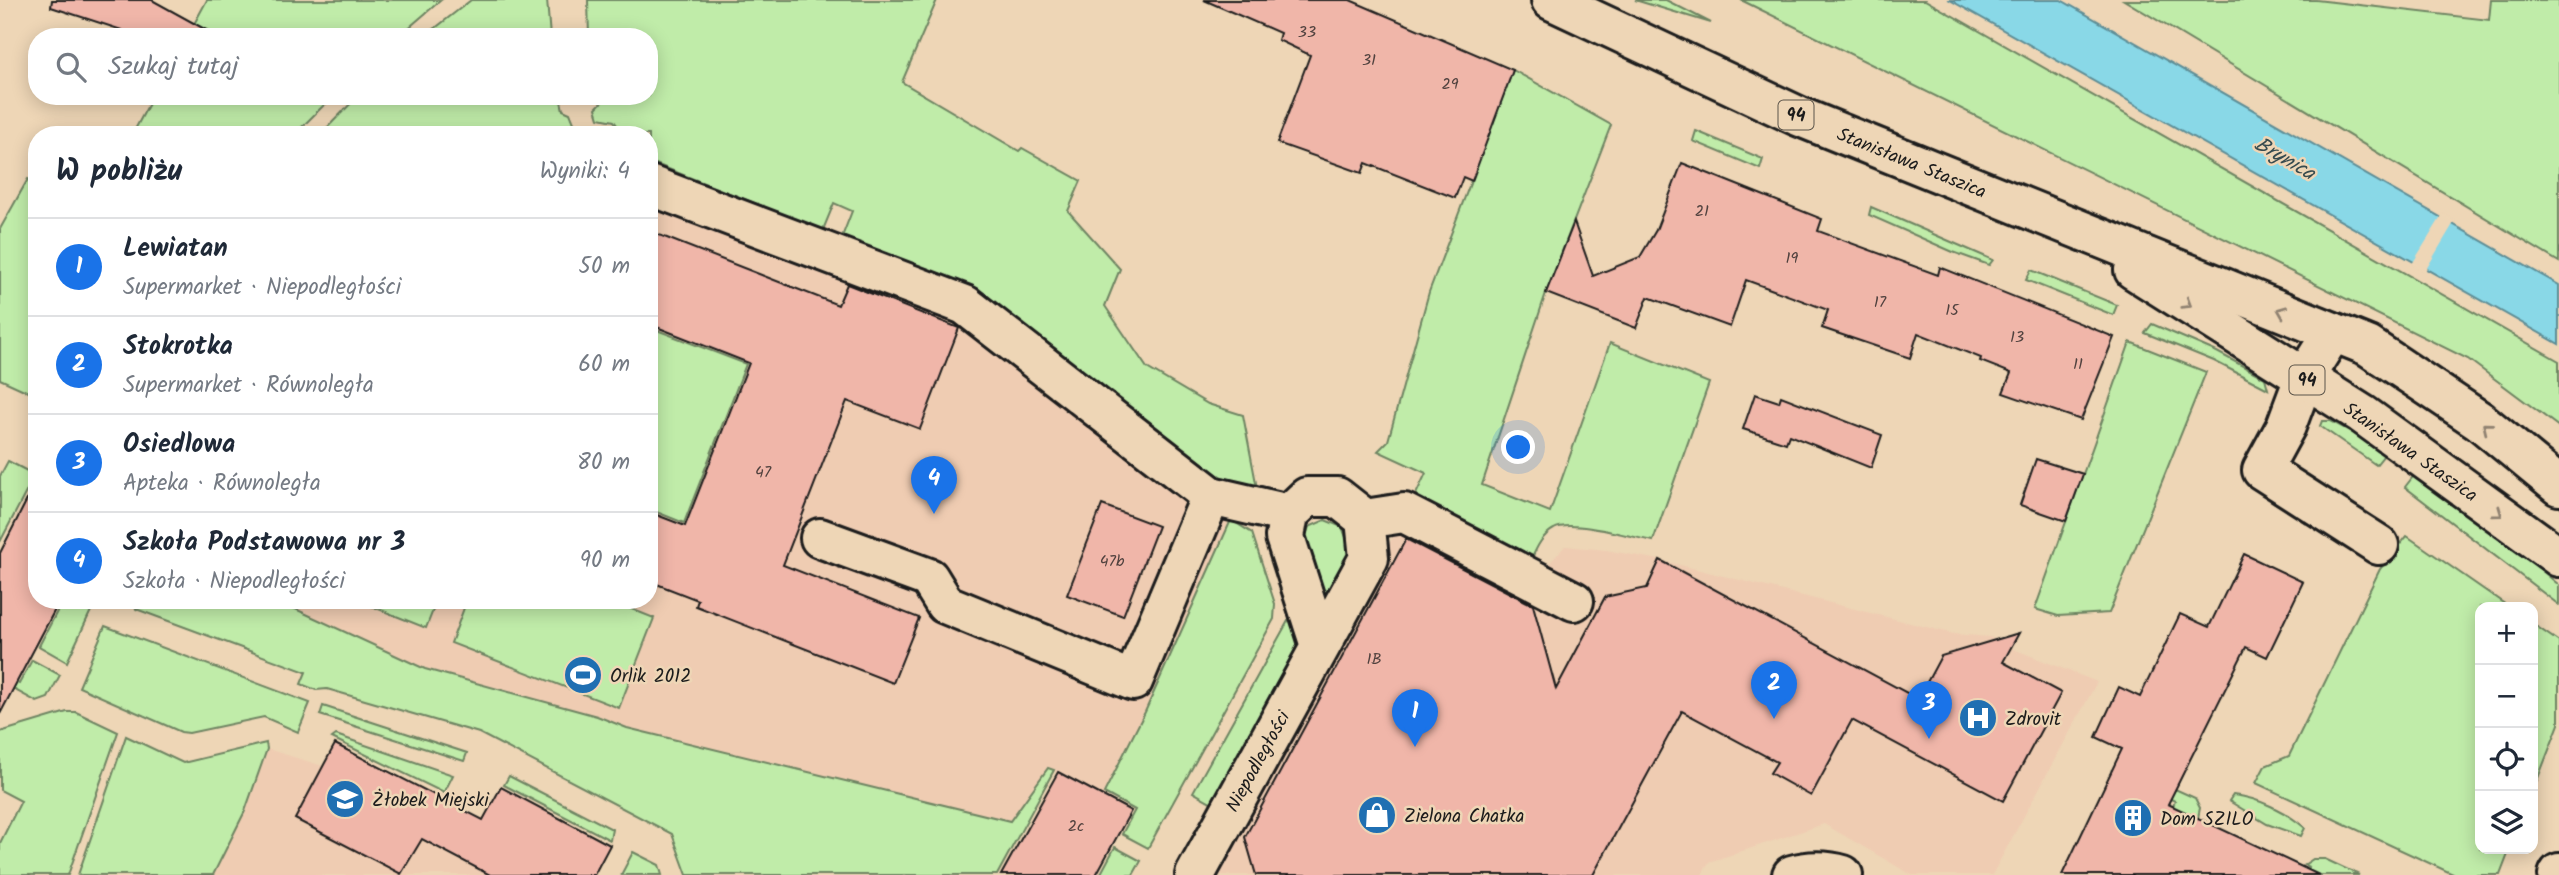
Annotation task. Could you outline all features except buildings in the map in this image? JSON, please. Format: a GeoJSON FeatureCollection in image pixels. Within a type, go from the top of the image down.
{"type":"FeatureCollection","features":[{"type":"Feature","properties":{"kind":"main road","name":"Stanisława Staszica"},"geometry":{"type":"LineString","coordinates":[[1551,0],[1798,116],[2368,346],[2480,421],[2559,486]]}},
{"type":"Feature","properties":{"kind":"main road"},"geometry":{"type":"LineString","coordinates":[[658,188],[965,305],[1211,496],[1289,514]]}},
{"type":"Feature","properties":{"kind":"main road","name":"Stanisława Staszica"},"geometry":{"type":"LineString","coordinates":[[2047,215],[2362,414],[2559,557]]}},
{"type":"Feature","properties":{"kind":"main road"},"geometry":{"type":"LineString","coordinates":[[2333,332],[2304,378],[2286,426],[2262,470],[2379,545]]}},
{"type":"Feature","properties":{"kind":"main road"},"geometry":{"type":"LineString","coordinates":[[820,538],[929,578],[945,604],[1133,681],[1211,496]]}},
{"type":"Feature","properties":{"kind":"main road"},"geometry":{"type":"LineString","coordinates":[[1320,646],[1285,537],[1289,514],[1307,497],[1338,497],[1364,519],[1404,513],[1574,601]]}},
{"type":"Feature","properties":{"kind":"main road","name":"Niepodległości"},"geometry":{"type":"LineString","coordinates":[[1195,875],[1369,558],[1364,519]]}},
{"type":"Feature","properties":{"kind":"main road"},"geometry":{"type":"LineString","coordinates":[[1792,875],[1801,872],[1831,872],[1843,875]]}},
{"type":"Feature","properties":{"kind":"shaded area"},"geometry":{"type":"Polygon","coordinates":[[[658,206],[960,323],[1231,520],[1145,712],[1102,796],[1048,768],[1010,821],[627,728],[597,716],[425,669],[295,609],[658,609],[658,206]]]}},
{"type":"Feature","properties":{"kind":"shaded area"},"geometry":{"type":"Polygon","coordinates":[[[1401,522],[1526,589],[1565,546],[1606,550],[1660,560],[1954,634],[1990,637],[2097,682],[1992,875],[1912,875],[1824,824],[1709,862],[1702,875],[1210,875],[1401,522]]]}},
{"type":"Feature","properties":{"kind":"shaded area","name":"Żłobek Miejski"},"geometry":{"type":"Polygon","coordinates":[[[335,744],[482,820],[501,787],[610,845],[594,875],[213,875],[245,811],[267,749],[323,766],[335,744]]]}},
{"type":"Feature","properties":{"kind":"green space"},"geometry":{"type":"Polygon","coordinates":[[[207,0],[441,0],[408,28],[192,28],[207,0]]]}},
{"type":"Feature","properties":{"kind":"green space"},"geometry":{"type":"Polygon","coordinates":[[[471,0],[547,0],[549,28],[435,28],[471,0]]]}},
{"type":"Feature","properties":{"kind":"green space"},"geometry":{"type":"Polygon","coordinates":[[[588,0],[937,0],[902,82],[1019,151],[1022,148],[1081,181],[1068,211],[1120,269],[1105,306],[1147,368],[1208,404],[1243,415],[1257,488],[1197,472],[981,301],[982,292],[842,237],[852,211],[834,203],[823,230],[658,165],[658,126],[618,126],[614,121],[599,118],[596,108],[599,105],[658,105],[658,28],[589,28],[588,0]]]}},
{"type":"Feature","properties":{"kind":"green space"},"geometry":{"type":"Polygon","coordinates":[[[1635,0],[1666,0],[1711,23],[1635,0]]]}},
{"type":"Feature","properties":{"kind":"green space"},"geometry":{"type":"Polygon","coordinates":[[[1741,0],[1925,0],[2559,361],[2559,427],[2468,359],[1741,0]]]}},
{"type":"Feature","properties":{"kind":"green space"},"geometry":{"type":"Polygon","coordinates":[[[2124,0],[2316,0],[2489,20],[2491,0],[2559,0],[2559,262],[2124,0]]]}},
{"type":"Feature","properties":{"kind":"green space"},"geometry":{"type":"Polygon","coordinates":[[[1513,70],[1611,125],[1546,293],[1482,485],[1550,512],[1610,343],[1709,383],[1653,541],[1587,527],[1562,526],[1546,535],[1531,560],[1411,505],[1426,473],[1378,451],[1388,441],[1429,292],[1513,70]]]}},
{"type":"Feature","properties":{"kind":"green space"},"geometry":{"type":"Polygon","coordinates":[[[148,105],[324,105],[303,126],[137,126],[148,105]]]}},
{"type":"Feature","properties":{"kind":"green space"},"geometry":{"type":"Polygon","coordinates":[[[349,105],[562,105],[563,110],[570,113],[575,126],[329,126],[349,105]]]}},
{"type":"Feature","properties":{"kind":"green space"},"geometry":{"type":"Polygon","coordinates":[[[1696,131],[1763,159],[1760,169],[1693,141],[1696,131]]]}},
{"type":"Feature","properties":{"kind":"green space"},"geometry":{"type":"Polygon","coordinates":[[[28,179],[28,392],[0,379],[0,229],[28,179]]]}},
{"type":"Feature","properties":{"kind":"green space"},"geometry":{"type":"Polygon","coordinates":[[[1871,207],[1993,260],[1989,265],[1953,252],[1869,215],[1871,207]]]}},
{"type":"Feature","properties":{"kind":"green space"},"geometry":{"type":"Polygon","coordinates":[[[2031,270],[2117,305],[2113,315],[2026,280],[2031,270]]]}},
{"type":"Feature","properties":{"kind":"green space"},"geometry":{"type":"Polygon","coordinates":[[[2152,324],[2217,352],[2265,378],[2268,389],[2214,361],[2145,333],[2152,324]]]}},
{"type":"Feature","properties":{"kind":"green space"},"geometry":{"type":"Polygon","coordinates":[[[658,330],[746,364],[684,523],[658,513],[658,330]]]}},
{"type":"Feature","properties":{"kind":"green space"},"geometry":{"type":"Polygon","coordinates":[[[2130,342],[2206,372],[2109,613],[2058,616],[2035,609],[2130,342]]]}},
{"type":"Feature","properties":{"kind":"green space"},"geometry":{"type":"Polygon","coordinates":[[[2322,421],[2331,421],[2387,451],[2376,465],[2320,426],[2322,421]]]}},
{"type":"Feature","properties":{"kind":"green space"},"geometry":{"type":"Polygon","coordinates":[[[8,461],[28,471],[28,488],[0,542],[0,476],[8,461]]]}},
{"type":"Feature","properties":{"kind":"green space"},"geometry":{"type":"Polygon","coordinates":[[[2415,474],[2495,531],[2559,585],[2559,605],[2405,487],[2415,474]]]}},
{"type":"Feature","properties":{"kind":"green space"},"geometry":{"type":"Polygon","coordinates":[[[1231,520],[1252,533],[1275,604],[1274,619],[1148,848],[1122,834],[1135,810],[1104,793],[1145,712],[1231,520]]]}},
{"type":"Feature","properties":{"kind":"green space"},"geometry":{"type":"Polygon","coordinates":[[[1325,520],[1342,527],[1349,545],[1351,561],[1322,618],[1303,543],[1309,527],[1325,520]]]}},
{"type":"Feature","properties":{"kind":"green space"},"geometry":{"type":"Polygon","coordinates":[[[2407,536],[2502,602],[2475,602],[2475,854],[2508,854],[2500,875],[2455,875],[2256,783],[2265,766],[2289,756],[2380,569],[2407,536]]]}},
{"type":"Feature","properties":{"kind":"green space"},"geometry":{"type":"Polygon","coordinates":[[[58,609],[92,609],[67,662],[39,646],[58,609]]]}},
{"type":"Feature","properties":{"kind":"green space"},"geometry":{"type":"Polygon","coordinates":[[[136,609],[295,609],[425,669],[597,716],[627,728],[1010,821],[1048,768],[1054,770],[997,875],[687,875],[672,834],[479,733],[327,689],[316,690],[301,684],[306,672],[136,609]]]}},
{"type":"Feature","properties":{"kind":"green space"},"geometry":{"type":"Polygon","coordinates":[[[378,609],[433,609],[426,628],[378,609]]]}},
{"type":"Feature","properties":{"kind":"green space","name":"Orlik 2012"},"geometry":{"type":"Polygon","coordinates":[[[464,609],[632,609],[654,618],[619,708],[451,643],[464,609]]]}},
{"type":"Feature","properties":{"kind":"green space"},"geometry":{"type":"Polygon","coordinates":[[[1293,612],[1303,639],[1218,806],[1193,792],[1293,612]]]}},
{"type":"Feature","properties":{"kind":"green space"},"geometry":{"type":"Polygon","coordinates":[[[105,626],[310,703],[298,732],[264,717],[189,733],[181,732],[79,687],[105,626]]]}},
{"type":"Feature","properties":{"kind":"green space"},"geometry":{"type":"Polygon","coordinates":[[[2538,627],[2559,642],[2559,724],[2538,778],[2538,627]]]}},
{"type":"Feature","properties":{"kind":"green space"},"geometry":{"type":"Polygon","coordinates":[[[32,660],[60,675],[48,698],[37,702],[0,682],[0,675],[19,684],[32,660]]]}},
{"type":"Feature","properties":{"kind":"green space"},"geometry":{"type":"Polygon","coordinates":[[[323,706],[467,753],[464,761],[320,715],[323,706]]]}},
{"type":"Feature","properties":{"kind":"green space"},"geometry":{"type":"Polygon","coordinates":[[[67,712],[76,712],[118,732],[68,875],[0,875],[0,843],[21,801],[0,790],[0,732],[67,712]]]}},
{"type":"Feature","properties":{"kind":"green space"},"geometry":{"type":"Polygon","coordinates":[[[336,735],[453,775],[444,793],[332,738],[336,735]]]}},
{"type":"Feature","properties":{"kind":"green space"},"geometry":{"type":"Polygon","coordinates":[[[126,736],[183,763],[266,743],[267,749],[245,811],[213,875],[78,875],[126,736]]]}},
{"type":"Feature","properties":{"kind":"green space"},"geometry":{"type":"Polygon","coordinates":[[[2122,765],[2195,798],[2200,808],[2197,823],[2171,812],[2175,801],[2112,770],[2122,765]]]}},
{"type":"Feature","properties":{"kind":"green space"},"geometry":{"type":"Polygon","coordinates":[[[509,776],[612,829],[610,840],[504,785],[509,776]]]}},
{"type":"Feature","properties":{"kind":"green space"},"geometry":{"type":"Polygon","coordinates":[[[2233,795],[2262,802],[2289,816],[2305,828],[2301,836],[2267,824],[2229,801],[2233,795]]]}},
{"type":"Feature","properties":{"kind":"green space"},"geometry":{"type":"Polygon","coordinates":[[[1115,847],[1141,861],[1133,875],[1100,875],[1115,847]]]}},
{"type":"Feature","properties":{"kind":"green space"},"geometry":{"type":"Polygon","coordinates":[[[633,852],[659,865],[662,875],[621,875],[633,852]]]}},
{"type":"Feature","properties":{"kind":"green space"},"geometry":{"type":"Polygon","coordinates":[[[2313,859],[2325,859],[2359,875],[2306,875],[2309,867],[2304,865],[2313,859]]]}},
{"type":"Feature","properties":{"kind":"water","name":"Brynica"},"geometry":{"type":"Polygon","coordinates":[[[1950,0],[2061,0],[2559,285],[2559,344],[1950,0]]]}},
{"type":"Feature","properties":{"kind":"pier"},"geometry":{"type":"Polygon","coordinates":[[[2443,214],[2455,221],[2425,271],[2412,264],[2443,214]]]}},
{"type":"Feature","properties":{"kind":"place","name":"Szkoła Podstawowa nr 3"},"geometry":{"type":"Point","coordinates":[934,514]}},
{"type":"Feature","properties":{"kind":"place","name":"Orlik 2012"},"geometry":{"type":"Point","coordinates":[583,675]}},
{"type":"Feature","properties":{"kind":"place","name":"Zdrovit"},"geometry":{"type":"Point","coordinates":[1978,718]}},
{"type":"Feature","properties":{"kind":"place","name":"Stokrotka"},"geometry":{"type":"Point","coordinates":[1774,719]}},
{"type":"Feature","properties":{"kind":"place","name":"Osiedlowa"},"geometry":{"type":"Point","coordinates":[1929,739]}},
{"type":"Feature","properties":{"kind":"place","name":"Lewiatan"},"geometry":{"type":"Point","coordinates":[1415,747]}},
{"type":"Feature","properties":{"kind":"place","name":"Żłobek Miejski"},"geometry":{"type":"Point","coordinates":[345,799]}},
{"type":"Feature","properties":{"kind":"place","name":"Zielona Chatka"},"geometry":{"type":"Point","coordinates":[1377,815]}},
{"type":"Feature","properties":{"kind":"place","name":"Dom SZILO"},"geometry":{"type":"Point","coordinates":[2133,818]}}]}
